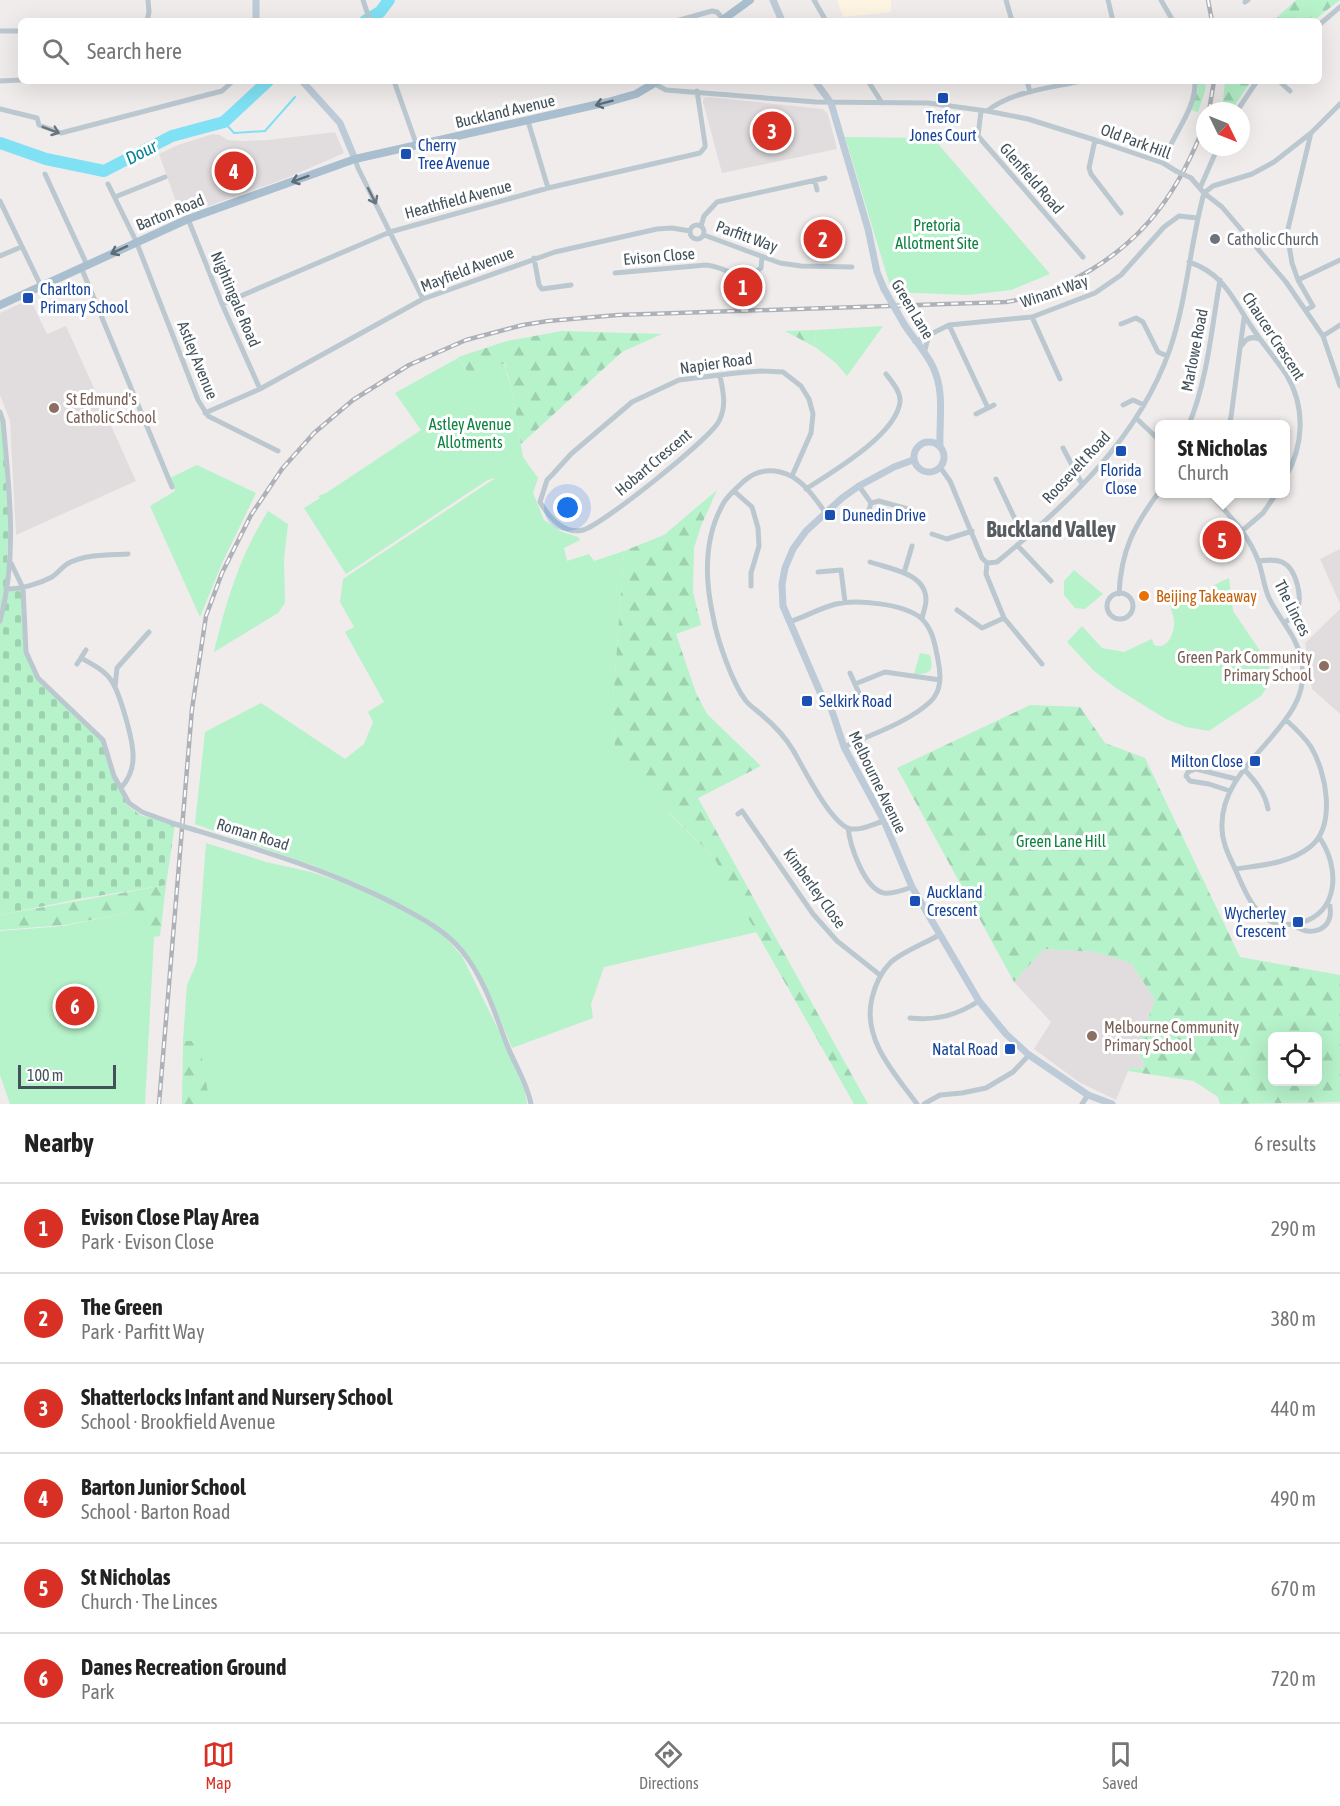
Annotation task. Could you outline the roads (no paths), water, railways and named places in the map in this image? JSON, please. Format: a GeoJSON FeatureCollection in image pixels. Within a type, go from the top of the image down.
{"type":"FeatureCollection","features":[{"type":"Feature","properties":{"kind":"main road"},"geometry":{"type":"LineString","coordinates":[[725,18],[750,0]]}},
{"type":"Feature","properties":{"kind":"main road","name":"Buckland Avenue"},"geometry":{"type":"LineString","coordinates":[[355,159],[528,122],[608,102],[636,94],[654,84]]}},
{"type":"Feature","properties":{"kind":"main road","name":"Barton Road"},"geometry":{"type":"LineString","coordinates":[[0,304],[188,219],[355,159]]}},
{"type":"Feature","properties":{"kind":"street"},"geometry":{"type":"LineString","coordinates":[[148,0],[148,18]]}},
{"type":"Feature","properties":{"kind":"street"},"geometry":{"type":"LineString","coordinates":[[256,0],[256,18]]}},
{"type":"Feature","properties":{"kind":"street"},"geometry":{"type":"LineString","coordinates":[[363,0],[369,18]]}},
{"type":"Feature","properties":{"kind":"street"},"geometry":{"type":"LineString","coordinates":[[773,0],[781,18]]}},
{"type":"Feature","properties":{"kind":"street"},"geometry":{"type":"LineString","coordinates":[[814,0],[824,18]]}},
{"type":"Feature","properties":{"kind":"street"},"geometry":{"type":"LineString","coordinates":[[1006,0],[1011,18]]}},
{"type":"Feature","properties":{"kind":"street"},"geometry":{"type":"LineString","coordinates":[[1108,0],[1112,18]]}},
{"type":"Feature","properties":{"kind":"street"},"geometry":{"type":"LineString","coordinates":[[1161,0],[1171,18]]}},
{"type":"Feature","properties":{"kind":"street"},"geometry":{"type":"LineString","coordinates":[[1322,23],[1340,8]]}},
{"type":"Feature","properties":{"kind":"street"},"geometry":{"type":"LineString","coordinates":[[687,18],[712,11],[717,12],[721,18]]}},
{"type":"Feature","properties":{"kind":"street"},"geometry":{"type":"LineString","coordinates":[[0,31],[18,31]]}},
{"type":"Feature","properties":{"kind":"street"},"geometry":{"type":"LineString","coordinates":[[0,81],[18,80]]}},
{"type":"Feature","properties":{"kind":"street"},"geometry":{"type":"LineString","coordinates":[[0,109],[37,118],[39,125],[61,133],[222,91],[229,84]]}},
{"type":"Feature","properties":{"kind":"street"},"geometry":{"type":"LineString","coordinates":[[305,84],[340,123],[423,299]]}},
{"type":"Feature","properties":{"kind":"street"},"geometry":{"type":"LineString","coordinates":[[395,84],[417,146]]}},
{"type":"Feature","properties":{"kind":"street","name":"Old Park Hill"},"geometry":{"type":"LineString","coordinates":[[659,84],[666,90],[831,103],[928,103],[984,111],[1028,119],[1163,163],[1191,178],[1222,207],[1287,282],[1323,336],[1340,386]]}},
{"type":"Feature","properties":{"kind":"street","name":"Green Lane"},"geometry":{"type":"LineString","coordinates":[[817,84],[831,103],[873,248],[877,272],[904,324],[933,367],[939,383],[940,446]]}},
{"type":"Feature","properties":{"kind":"street"},"geometry":{"type":"LineString","coordinates":[[870,84],[882,103]]}},
{"type":"Feature","properties":{"kind":"street"},"geometry":{"type":"LineString","coordinates":[[1028,84],[1030,92]]}},
{"type":"Feature","properties":{"kind":"street"},"geometry":{"type":"LineString","coordinates":[[984,111],[998,103],[1030,92],[1067,84]]}},
{"type":"Feature","properties":{"kind":"street"},"geometry":{"type":"LineString","coordinates":[[1163,163],[1167,150],[1191,103],[1194,84]]}},
{"type":"Feature","properties":{"kind":"street"},"geometry":{"type":"LineString","coordinates":[[1243,102],[1255,84]]}},
{"type":"Feature","properties":{"kind":"street"},"geometry":{"type":"LineString","coordinates":[[1282,84],[1290,91]]}},
{"type":"Feature","properties":{"kind":"street","name":"Heathfield Avenue"},"geometry":{"type":"LineString","coordinates":[[222,304],[390,232],[548,188],[700,153],[705,144],[697,91]]}},
{"type":"Feature","properties":{"kind":"street"},"geometry":{"type":"LineString","coordinates":[[1202,190],[1252,174],[1274,162],[1311,133],[1339,103]]}},
{"type":"Feature","properties":{"kind":"street","name":"Glenfield Road"},"geometry":{"type":"LineString","coordinates":[[984,111],[978,136],[1083,257]]}},
{"type":"Feature","properties":{"kind":"street"},"geometry":{"type":"LineString","coordinates":[[528,122],[548,188]]}},
{"type":"Feature","properties":{"kind":"street"},"geometry":{"type":"LineString","coordinates":[[1306,310],[1313,306],[1298,280],[1292,263],[1287,233],[1311,133]]}},
{"type":"Feature","properties":{"kind":"street"},"geometry":{"type":"LineString","coordinates":[[1095,140],[1089,168],[1090,174],[1121,213]]}},
{"type":"Feature","properties":{"kind":"street","name":"Roosevelt Road"},"geometry":{"type":"LineString","coordinates":[[987,563],[997,562],[1063,504],[1111,453],[1144,405],[1167,356],[1190,262],[1202,190],[1215,156]]}},
{"type":"Feature","properties":{"kind":"street"},"geometry":{"type":"LineString","coordinates":[[45,174],[172,487]]}},
{"type":"Feature","properties":{"kind":"street"},"geometry":{"type":"LineString","coordinates":[[115,197],[165,177]]}},
{"type":"Feature","properties":{"kind":"street"},"geometry":{"type":"LineString","coordinates":[[704,235],[701,226],[704,216],[717,202],[825,178]]}},
{"type":"Feature","properties":{"kind":"street"},"geometry":{"type":"LineString","coordinates":[[815,181],[817,190]]}},
{"type":"Feature","properties":{"kind":"street","name":"Astley Avenue"},"geometry":{"type":"LineString","coordinates":[[108,184],[136,242],[198,400],[206,413],[214,420],[278,452]]}},
{"type":"Feature","properties":{"kind":"street"},"geometry":{"type":"LineString","coordinates":[[0,201],[41,286]]}},
{"type":"Feature","properties":{"kind":"street","name":"Winant Way"},"geometry":{"type":"LineString","coordinates":[[915,342],[949,325],[1032,317],[1095,293],[1121,275],[1164,227],[1179,216],[1197,218]]}},
{"type":"Feature","properties":{"kind":"street","name":"Nightingale Road"},"geometry":{"type":"LineString","coordinates":[[188,219],[222,304],[260,389]]}},
{"type":"Feature","properties":{"kind":"street","name":"Mayfield Avenue"},"geometry":{"type":"LineString","coordinates":[[701,226],[695,225],[690,231],[691,237],[696,239],[704,235]]}},
{"type":"Feature","properties":{"kind":"street","name":"Mayfield Avenue"},"geometry":{"type":"LineString","coordinates":[[206,413],[260,389],[423,299],[555,252],[657,229],[672,228],[690,231]]}},
{"type":"Feature","properties":{"kind":"street","name":"Parfitt Way"},"geometry":{"type":"LineString","coordinates":[[704,235],[762,257],[801,266],[852,267]]}},
{"type":"Feature","properties":{"kind":"street"},"geometry":{"type":"LineString","coordinates":[[0,256],[21,247]]}},
{"type":"Feature","properties":{"kind":"street","name":"Evison Close"},"geometry":{"type":"LineString","coordinates":[[615,273],[706,265],[716,266],[733,275],[743,277],[761,268],[762,257]]}},
{"type":"Feature","properties":{"kind":"street"},"geometry":{"type":"LineString","coordinates":[[534,258],[539,285],[542,289],[571,285]]}},
{"type":"Feature","properties":{"kind":"street"},"geometry":{"type":"LineString","coordinates":[[1298,280],[1340,260]]}},
{"type":"Feature","properties":{"kind":"street","name":"Chaucer Crescent"},"geometry":{"type":"LineString","coordinates":[[1190,262],[1202,266],[1220,280],[1293,388],[1300,411],[1301,433],[1290,469]]}},
{"type":"Feature","properties":{"kind":"street","name":"Marlowe Road"},"geometry":{"type":"LineString","coordinates":[[1192,420],[1201,387],[1220,280]]}},
{"type":"Feature","properties":{"kind":"street"},"geometry":{"type":"LineString","coordinates":[[1230,420],[1244,316]]}},
{"type":"Feature","properties":{"kind":"street"},"geometry":{"type":"LineString","coordinates":[[1032,317],[1060,379]]}},
{"type":"Feature","properties":{"kind":"street"},"geometry":{"type":"LineString","coordinates":[[1121,324],[1136,318],[1143,322],[1158,351],[1167,356]]}},
{"type":"Feature","properties":{"kind":"street"},"geometry":{"type":"LineString","coordinates":[[949,325],[991,407],[976,414]]}},
{"type":"Feature","properties":{"kind":"street"},"geometry":{"type":"LineString","coordinates":[[1323,336],[1340,326]]}},
{"type":"Feature","properties":{"kind":"street"},"geometry":{"type":"LineString","coordinates":[[924,353],[930,335]]}},
{"type":"Feature","properties":{"kind":"street"},"geometry":{"type":"LineString","coordinates":[[1241,346],[1247,339],[1260,340]]}},
{"type":"Feature","properties":{"kind":"street","name":"Napier Road"},"geometry":{"type":"LineString","coordinates":[[558,525],[547,515],[540,502],[547,480],[571,453],[632,402],[679,380],[761,371],[783,372],[801,386],[809,399],[813,414],[811,433],[792,476]]}},
{"type":"Feature","properties":{"kind":"street"},"geometry":{"type":"LineString","coordinates":[[806,489],[851,459],[888,425],[900,402],[897,390],[886,374]]}},
{"type":"Feature","properties":{"kind":"street","name":"Hobart Crescent"},"geometry":{"type":"LineString","coordinates":[[558,525],[572,530],[584,530],[601,520],[690,451],[718,423],[723,410],[720,376]]}},
{"type":"Feature","properties":{"kind":"street"},"geometry":{"type":"LineString","coordinates":[[1123,405],[1133,400],[1144,405]]}},
{"type":"Feature","properties":{"kind":"street"},"geometry":{"type":"LineString","coordinates":[[0,412],[10,489],[11,563],[0,621]]}},
{"type":"Feature","properties":{"kind":"street"},"geometry":{"type":"LineString","coordinates":[[1136,418],[1155,436]]}},
{"type":"Feature","properties":{"kind":"street","name":"Green Lane"},"geometry":{"type":"LineString","coordinates":[[930,441],[939,424]]}},
{"type":"Feature","properties":{"kind":"street"},"geometry":{"type":"LineString","coordinates":[[930,441],[940,446],[944,456],[940,467],[927,472],[918,468],[913,460],[917,446],[930,441]]}},
{"type":"Feature","properties":{"kind":"street"},"geometry":{"type":"LineString","coordinates":[[1063,448],[1082,484]]}},
{"type":"Feature","properties":{"kind":"street","name":"Melbourne Avenue"},"geometry":{"type":"LineString","coordinates":[[913,460],[894,467],[859,486],[825,512],[806,531],[793,549],[785,568],[782,584],[783,606],[820,693],[831,708],[844,747],[884,821],[912,887],[979,1001],[1006,1034],[1029,1055],[1088,1095],[1112,1104]]}},
{"type":"Feature","properties":{"kind":"street"},"geometry":{"type":"LineString","coordinates":[[940,467],[950,481],[982,558],[987,563],[986,574],[1004,618],[1042,664]]}},
{"type":"Feature","properties":{"kind":"street"},"geometry":{"type":"LineString","coordinates":[[825,512],[792,476],[767,470],[750,476],[734,490],[723,503],[708,550],[713,616],[732,675],[746,701],[785,738],[822,801],[848,828],[849,840],[871,885],[884,893],[912,887]]}},
{"type":"Feature","properties":{"kind":"street"},"geometry":{"type":"LineString","coordinates":[[996,478],[1024,538]]}},
{"type":"Feature","properties":{"kind":"street"},"geometry":{"type":"LineString","coordinates":[[859,486],[871,503]]}},
{"type":"Feature","properties":{"kind":"street"},"geometry":{"type":"LineString","coordinates":[[734,490],[752,507],[758,528],[759,546],[751,573],[751,586]]}},
{"type":"Feature","properties":{"kind":"street"},"geometry":{"type":"LineString","coordinates":[[1119,594],[1121,561],[1134,528],[1155,498]]}},
{"type":"Feature","properties":{"kind":"street","name":"The Linces"},"geometry":{"type":"LineString","coordinates":[[1214,498],[1243,530],[1259,561],[1269,597],[1299,650],[1302,661],[1303,681],[1297,700],[1286,720],[1236,779],[1224,809],[1222,829],[1226,849],[1247,896],[1264,916],[1274,922],[1294,924]]}},
{"type":"Feature","properties":{"kind":"street"},"geometry":{"type":"LineString","coordinates":[[1243,530],[1263,513],[1273,498]]}},
{"type":"Feature","properties":{"kind":"street"},"geometry":{"type":"LineString","coordinates":[[871,503],[879,501],[908,509]]}},
{"type":"Feature","properties":{"kind":"street"},"geometry":{"type":"LineString","coordinates":[[867,517],[871,503]]}},
{"type":"Feature","properties":{"kind":"street"},"geometry":{"type":"LineString","coordinates":[[932,534],[947,539],[972,531]]}},
{"type":"Feature","properties":{"kind":"street"},"geometry":{"type":"LineString","coordinates":[[1017,545],[1051,581]]}},
{"type":"Feature","properties":{"kind":"street"},"geometry":{"type":"LineString","coordinates":[[904,573],[912,546]]}},
{"type":"Feature","properties":{"kind":"street"},"geometry":{"type":"LineString","coordinates":[[6,589],[23,588],[53,576],[68,564],[88,557],[128,554]]}},
{"type":"Feature","properties":{"kind":"street"},"geometry":{"type":"LineString","coordinates":[[1259,561],[1282,562],[1287,565],[1295,580],[1298,590],[1298,608],[1284,623]]}},
{"type":"Feature","properties":{"kind":"street"},"geometry":{"type":"LineString","coordinates":[[870,562],[916,578],[923,588],[926,599],[922,619]]}},
{"type":"Feature","properties":{"kind":"street","name":"Roman Road"},"geometry":{"type":"LineString","coordinates":[[11,563],[23,588],[26,652],[30,665],[38,678],[103,740],[114,776],[129,803],[142,812],[175,824],[314,867],[360,886],[432,924],[461,949],[484,988],[531,1104]]}},
{"type":"Feature","properties":{"kind":"street"},"geometry":{"type":"LineString","coordinates":[[818,572],[841,570],[845,602]]}},
{"type":"Feature","properties":{"kind":"street"},"geometry":{"type":"LineString","coordinates":[[1119,594],[1129,597],[1132,607],[1130,614],[1120,619],[1114,617],[1107,609],[1110,598],[1119,594]]}},
{"type":"Feature","properties":{"kind":"street"},"geometry":{"type":"LineString","coordinates":[[789,622],[845,602],[882,603],[916,615],[922,619],[933,635],[940,680],[938,693],[931,702],[886,728],[844,747]]}},
{"type":"Feature","properties":{"kind":"street"},"geometry":{"type":"LineString","coordinates":[[957,610],[982,628],[1004,618]]}},
{"type":"Feature","properties":{"kind":"street"},"geometry":{"type":"LineString","coordinates":[[81,658],[100,668],[109,670],[117,668],[149,632]]}},
{"type":"Feature","properties":{"kind":"street"},"geometry":{"type":"LineString","coordinates":[[77,664],[86,650]]}},
{"type":"Feature","properties":{"kind":"street"},"geometry":{"type":"LineString","coordinates":[[100,668],[116,687],[128,726],[133,757],[131,771],[121,788]]}},
{"type":"Feature","properties":{"kind":"street"},"geometry":{"type":"LineString","coordinates":[[116,687],[117,668]]}},
{"type":"Feature","properties":{"kind":"street"},"geometry":{"type":"LineString","coordinates":[[855,684],[885,672],[940,680]]}},
{"type":"Feature","properties":{"kind":"street"},"geometry":{"type":"LineString","coordinates":[[850,673],[859,693]]}},
{"type":"Feature","properties":{"kind":"street"},"geometry":{"type":"LineString","coordinates":[[1235,869],[1286,861],[1310,846],[1319,837],[1325,818],[1326,802],[1321,769],[1310,746],[1286,720]]}},
{"type":"Feature","properties":{"kind":"street"},"geometry":{"type":"LineString","coordinates":[[1230,791],[1190,781],[1186,776],[1188,772],[1196,769],[1236,779]]}},
{"type":"Feature","properties":{"kind":"street"},"geometry":{"type":"LineString","coordinates":[[1244,769],[1256,782],[1266,799],[1268,809]]}},
{"type":"Feature","properties":{"kind":"street","name":"Kimberley Close"},"geometry":{"type":"LineString","coordinates":[[738,814],[742,811],[813,914],[837,941],[880,975]]}},
{"type":"Feature","properties":{"kind":"street"},"geometry":{"type":"LineString","coordinates":[[848,828],[862,828],[884,821]]}},
{"type":"Feature","properties":{"kind":"street"},"geometry":{"type":"LineString","coordinates":[[1294,924],[1316,917],[1330,904],[1340,881],[1339,869],[1332,851],[1319,837]]}},
{"type":"Feature","properties":{"kind":"street"},"geometry":{"type":"LineString","coordinates":[[1294,924],[1304,931],[1312,932],[1320,929],[1330,916],[1330,904]]}},
{"type":"Feature","properties":{"kind":"street"},"geometry":{"type":"LineString","coordinates":[[917,1104],[874,1041],[869,1019],[870,1003],[880,975],[892,961],[939,935]]}},
{"type":"Feature","properties":{"kind":"street"},"geometry":{"type":"LineString","coordinates":[[910,1018],[936,1020],[964,1011],[979,1001]]}},
{"type":"Feature","properties":{"kind":"street"},"geometry":{"type":"LineString","coordinates":[[924,1104],[940,1095],[986,1088],[1013,1072],[1029,1055]]}},
{"type":"Feature","properties":{"kind":"street"},"geometry":{"type":"LineString","coordinates":[[1082,1104],[1088,1095]]}},
{"type":"Feature","properties":{"kind":"waterway","name":"Dour"},"geometry":{"type":"LineString","coordinates":[[370,18],[380,12],[389,0]]}},
{"type":"Feature","properties":{"kind":"waterway","name":"Dour"},"geometry":{"type":"LineString","coordinates":[[0,143],[46,159],[104,171],[172,136],[224,122],[265,84]]}},
{"type":"Feature","properties":{"kind":"waterway"},"geometry":{"type":"LineString","coordinates":[[224,122],[234,133],[265,131],[295,97]]}},
{"type":"Feature","properties":{"kind":"railway"},"geometry":{"type":"LineString","coordinates":[[1208,0],[1211,18]]}},
{"type":"Feature","properties":{"kind":"railway"},"geometry":{"type":"LineString","coordinates":[[1210,102],[1214,84]]}},
{"type":"Feature","properties":{"kind":"railway"},"geometry":{"type":"LineString","coordinates":[[159,1104],[192,709],[206,616],[222,573],[251,515],[282,469],[314,433],[353,400],[409,365],[466,340],[523,325],[618,315],[1006,302],[1050,290],[1092,269],[1111,256],[1146,225],[1180,178],[1196,144]]}},
{"type":"Feature","properties":{"kind":"place","name":"Trefor Jones Court"},"geometry":{"type":"Point","coordinates":[943,98]}},
{"type":"Feature","properties":{"kind":"place","name":"Shatterlocks Infant and Nursery School"},"geometry":{"type":"Point","coordinates":[772,131]}},
{"type":"Feature","properties":{"kind":"place","name":"Cherry Tree Avenue"},"geometry":{"type":"Point","coordinates":[406,154]}},
{"type":"Feature","properties":{"kind":"place","name":"Barton Junior School"},"geometry":{"type":"Point","coordinates":[234,171]}},
{"type":"Feature","properties":{"kind":"place","name":"The Green"},"geometry":{"type":"Point","coordinates":[823,239]}},
{"type":"Feature","properties":{"kind":"place","name":"Catholic Church"},"geometry":{"type":"Point","coordinates":[1215,239]}},
{"type":"Feature","properties":{"kind":"place","name":"Evison Close Play Area"},"geometry":{"type":"Point","coordinates":[743,287]}},
{"type":"Feature","properties":{"kind":"place","name":"Charlton Primary School"},"geometry":{"type":"Point","coordinates":[28,298]}},
{"type":"Feature","properties":{"kind":"place","name":"St Edmund's Catholic School"},"geometry":{"type":"Point","coordinates":[54,408]}},
{"type":"Feature","properties":{"kind":"place","name":"Florida Close"},"geometry":{"type":"Point","coordinates":[1121,451]}},
{"type":"Feature","properties":{"kind":"place","name":"Dunedin Drive"},"geometry":{"type":"Point","coordinates":[830,515]}},
{"type":"Feature","properties":{"kind":"place","name":"St Nicholas"},"geometry":{"type":"Point","coordinates":[1222,540]}},
{"type":"Feature","properties":{"kind":"place","name":"Beijing Takeaway"},"geometry":{"type":"Point","coordinates":[1144,596]}},
{"type":"Feature","properties":{"kind":"place","name":"Green Park Community Primary School"},"geometry":{"type":"Point","coordinates":[1324,666]}},
{"type":"Feature","properties":{"kind":"place","name":"Selkirk Road"},"geometry":{"type":"Point","coordinates":[807,701]}},
{"type":"Feature","properties":{"kind":"place","name":"Milton Close"},"geometry":{"type":"Point","coordinates":[1255,761]}},
{"type":"Feature","properties":{"kind":"place","name":"Auckland Crescent"},"geometry":{"type":"Point","coordinates":[915,901]}},
{"type":"Feature","properties":{"kind":"place","name":"Wycherley Crescent"},"geometry":{"type":"Point","coordinates":[1298,922]}},
{"type":"Feature","properties":{"kind":"place","name":"Danes Recreation Ground"},"geometry":{"type":"Point","coordinates":[75,1006]}},
{"type":"Feature","properties":{"kind":"place","name":"Melbourne Community Primary School"},"geometry":{"type":"Point","coordinates":[1092,1036]}},
{"type":"Feature","properties":{"kind":"place","name":"Natal Road"},"geometry":{"type":"Point","coordinates":[1010,1049]}},
{"type":"Feature","properties":{"kind":"district","name":"Buckland Valley"},"geometry":{"type":"Point","coordinates":[1051,529]}},
{"type":"Feature","properties":{"kind":"park label","name":"Pretoria Allotment Site"},"geometry":{"type":"Point","coordinates":[937,234]}},
{"type":"Feature","properties":{"kind":"park label","name":"Astley Avenue Allotments"},"geometry":{"type":"Point","coordinates":[470,433]}},
{"type":"Feature","properties":{"kind":"park label","name":"Green Lane Hill"},"geometry":{"type":"Point","coordinates":[1061,841]}}]}
